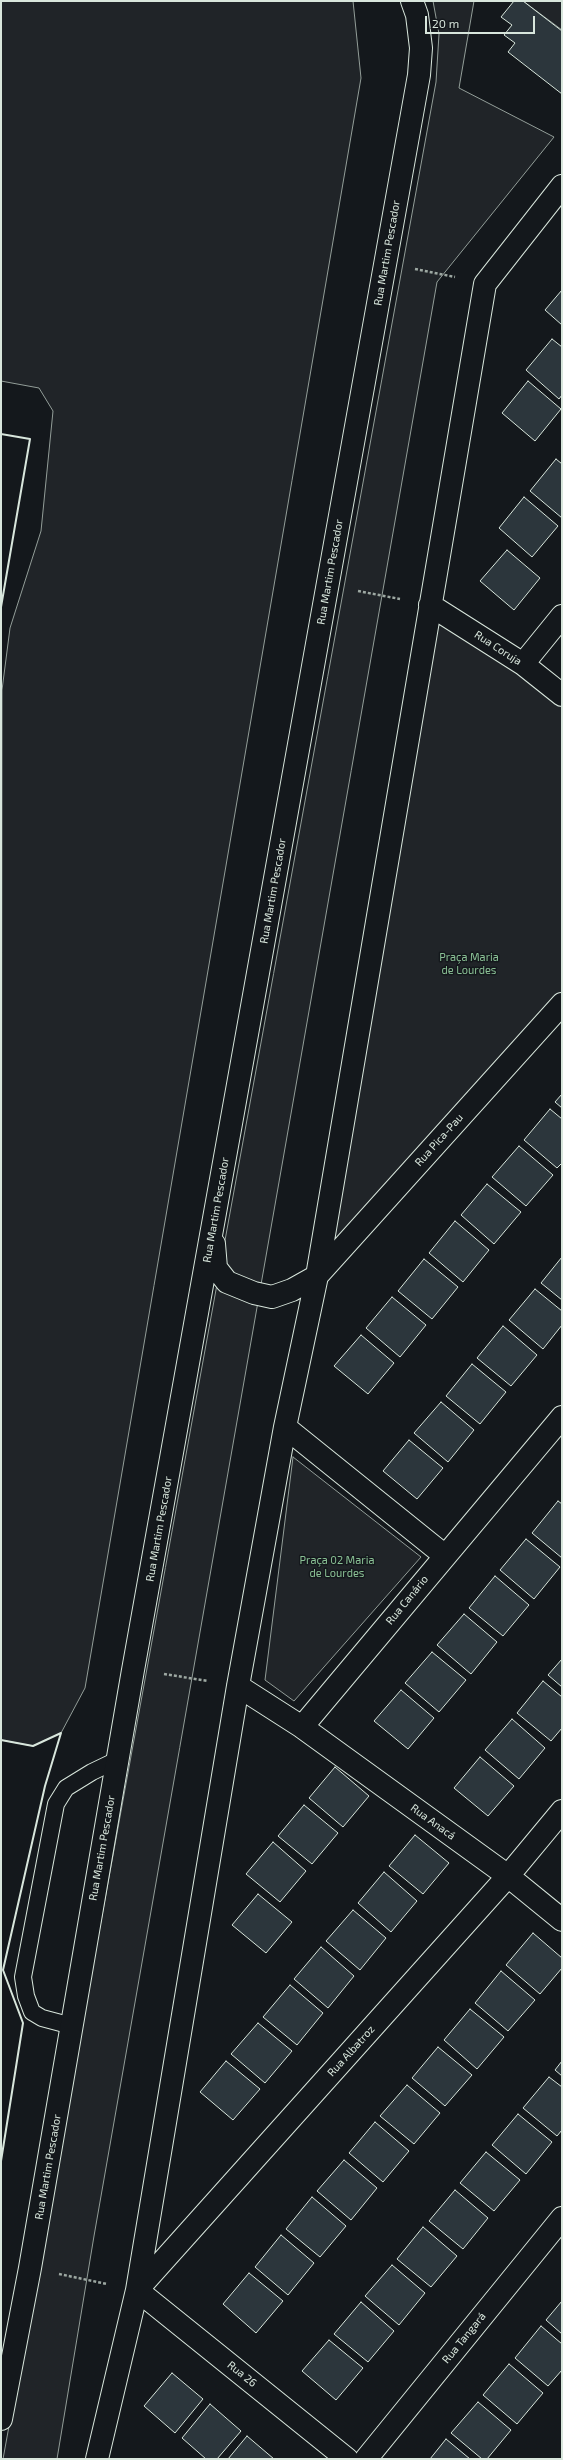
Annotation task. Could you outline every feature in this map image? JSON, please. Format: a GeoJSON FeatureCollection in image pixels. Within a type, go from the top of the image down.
{"type":"FeatureCollection","features":[{"type":"Feature","properties":{"kind":"street","name":"Rua Martim Pescador"},"geometry":{"type":"LineString","coordinates":[[1,2419],[30,2268],[117,1760],[419,75],[421,48],[417,15],[412,1]]}},
{"type":"Feature","properties":{"kind":"street"},"geometry":{"type":"LineString","coordinates":[[97,2459],[137,2290],[238,1686],[285,1427],[317,1276],[485,284],[562,186]]}},
{"type":"Feature","properties":{"kind":"street","name":"Rua Coruja"},"geometry":{"type":"LineString","coordinates":[[430,605],[523,664],[562,695]]}},
{"type":"Feature","properties":{"kind":"street"},"geometry":{"type":"LineString","coordinates":[[523,664],[562,616]]}},
{"type":"Feature","properties":{"kind":"street","name":"Rua Pica-Pau"},"geometry":{"type":"LineString","coordinates":[[317,1276],[562,1004]]}},
{"type":"Feature","properties":{"kind":"street"},"geometry":{"type":"LineString","coordinates":[[212,1229],[216,1268],[227,1282],[241,1289],[272,1297],[292,1290],[317,1276]]}},
{"type":"Feature","properties":{"kind":"street","name":"Rua Canário"},"geometry":{"type":"LineString","coordinates":[[302,1727],[444,1555],[562,1417]]}},
{"type":"Feature","properties":{"kind":"street"},"geometry":{"type":"LineString","coordinates":[[285,1427],[444,1555]]}},
{"type":"Feature","properties":{"kind":"street"},"geometry":{"type":"LineString","coordinates":[[238,1686],[302,1727]]}},
{"type":"Feature","properties":{"kind":"street","name":"Rua Anacá"},"geometry":{"type":"LineString","coordinates":[[302,1727],[508,1876],[562,1920]]}},
{"type":"Feature","properties":{"kind":"street","name":"Rua Albatroz"},"geometry":{"type":"LineString","coordinates":[[137,2290],[508,1876],[562,1811]]}},
{"type":"Feature","properties":{"kind":"street","name":"Rua Tangará"},"geometry":{"type":"LineString","coordinates":[[366,2459],[562,2218]]}},
{"type":"Feature","properties":{"kind":"street","name":"Rua 26"},"geometry":{"type":"LineString","coordinates":[[137,2290],[347,2459]]}},
{"type":"Feature","properties":{"kind":"lane"},"geometry":{"type":"LineString","coordinates":[[72,2026],[42,2018],[32,2012],[26,1996],[23,1977],[56,1804],[66,1788],[92,1772],[117,1760]]}},
{"type":"Feature","properties":{"kind":"path"},"geometry":{"type":"LineString","coordinates":[[386,263],[485,284]]}},
{"type":"Feature","properties":{"kind":"path"},"geometry":{"type":"LineString","coordinates":[[328,586],[430,605]]}},
{"type":"Feature","properties":{"kind":"path"},"geometry":{"type":"LineString","coordinates":[[133,1670],[238,1686]]}},
{"type":"Feature","properties":{"kind":"path"},"geometry":{"type":"LineString","coordinates":[[30,2268],[137,2290]]}},
{"type":"Feature","properties":{"kind":"green space"},"geometry":{"type":"Polygon","coordinates":[[[1,1],[353,1],[361,78],[85,1688],[61,1733],[33,1746],[1,1740],[2,690],[10,628],[41,531],[53,411],[39,388],[1,381],[1,1]]]}},
{"type":"Feature","properties":{"kind":"green space"},"geometry":{"type":"Polygon","coordinates":[[[433,1],[474,1],[459,88],[554,137],[437,282],[94,2236],[57,2459],[3,2459],[436,82],[439,34],[433,1]]]}},
{"type":"Feature","properties":{"kind":"green space"},"geometry":{"type":"Polygon","coordinates":[[[523,1],[562,1],[562,30],[523,1]]]}},
{"type":"Feature","properties":{"kind":"green space","name":"Praça Maria de Lourdes"},"geometry":{"type":"Polygon","coordinates":[[[432,610],[562,700],[562,999],[321,1267],[432,610]]]}},
{"type":"Feature","properties":{"kind":"green space","name":"Praça 02 Maria de Lourdes"},"geometry":{"type":"Polygon","coordinates":[[[293,1457],[421,1557],[294,1701],[265,1680],[293,1457]]]}},
{"type":"Feature","properties":{"kind":"building"},"geometry":{"type":"Polygon","coordinates":[[[514,1],[523,1],[562,31],[562,94],[508,52],[515,43],[504,35],[512,25],[501,17],[514,1]]]}},
{"type":"Feature","properties":{"kind":"building"},"geometry":{"type":"Polygon","coordinates":[[[562,290],[562,325],[545,310],[562,290]]]}},
{"type":"Feature","properties":{"kind":"building"},"geometry":{"type":"Polygon","coordinates":[[[552,339],[562,347],[562,395],[559,399],[526,370],[552,339]]]}},
{"type":"Feature","properties":{"kind":"building"},"geometry":{"type":"Polygon","coordinates":[[[528,381],[561,409],[535,441],[502,413],[528,381]]]}},
{"type":"Feature","properties":{"kind":"building"},"geometry":{"type":"Polygon","coordinates":[[[556,459],[562,464],[562,518],[530,491],[556,459]]]}},
{"type":"Feature","properties":{"kind":"building"},"geometry":{"type":"Polygon","coordinates":[[[524,497],[558,526],[532,557],[499,528],[524,497]]]}},
{"type":"Feature","properties":{"kind":"building"},"geometry":{"type":"Polygon","coordinates":[[[507,550],[540,578],[514,610],[480,581],[507,550]]]}},
{"type":"Feature","properties":{"kind":"building"},"geometry":{"type":"Polygon","coordinates":[[[562,1094],[562,1108],[555,1102],[562,1094]]]}},
{"type":"Feature","properties":{"kind":"building"},"geometry":{"type":"Polygon","coordinates":[[[550,1109],[562,1119],[562,1163],[557,1168],[524,1140],[550,1109]]]}},
{"type":"Feature","properties":{"kind":"building"},"geometry":{"type":"Polygon","coordinates":[[[519,1146],[553,1175],[526,1206],[492,1177],[519,1146]]]}},
{"type":"Feature","properties":{"kind":"building"},"geometry":{"type":"Polygon","coordinates":[[[487,1184],[521,1212],[494,1244],[461,1215],[487,1184]]]}},
{"type":"Feature","properties":{"kind":"building"},"geometry":{"type":"Polygon","coordinates":[[[455,1221],[489,1250],[463,1282],[429,1253],[455,1221]]]}},
{"type":"Feature","properties":{"kind":"building"},"geometry":{"type":"Polygon","coordinates":[[[562,1257],[562,1300],[541,1283],[562,1257]]]}},
{"type":"Feature","properties":{"kind":"building"},"geometry":{"type":"Polygon","coordinates":[[[424,1259],[458,1287],[432,1319],[398,1291],[424,1259]]]}},
{"type":"Feature","properties":{"kind":"building"},"geometry":{"type":"Polygon","coordinates":[[[535,1289],[562,1311],[562,1325],[543,1349],[509,1320],[535,1289]]]}},
{"type":"Feature","properties":{"kind":"building"},"geometry":{"type":"Polygon","coordinates":[[[392,1297],[426,1325],[400,1357],[366,1328],[392,1297]]]}},
{"type":"Feature","properties":{"kind":"building"},"geometry":{"type":"Polygon","coordinates":[[[503,1326],[537,1355],[511,1386],[477,1358],[503,1326]]]}},
{"type":"Feature","properties":{"kind":"building"},"geometry":{"type":"Polygon","coordinates":[[[361,1335],[394,1363],[368,1394],[334,1366],[361,1335]]]}},
{"type":"Feature","properties":{"kind":"building"},"geometry":{"type":"Polygon","coordinates":[[[472,1364],[506,1392],[480,1424],[446,1396],[472,1364]]]}},
{"type":"Feature","properties":{"kind":"building"},"geometry":{"type":"Polygon","coordinates":[[[441,1402],[474,1430],[448,1462],[414,1433],[441,1402]]]}},
{"type":"Feature","properties":{"kind":"building"},"geometry":{"type":"Polygon","coordinates":[[[409,1440],[443,1468],[417,1499],[383,1471],[409,1440]]]}},
{"type":"Feature","properties":{"kind":"building"},"geometry":{"type":"Polygon","coordinates":[[[558,1501],[562,1504],[562,1558],[532,1533],[558,1501]]]}},
{"type":"Feature","properties":{"kind":"building"},"geometry":{"type":"Polygon","coordinates":[[[526,1539],[560,1567],[534,1599],[500,1570],[526,1539]]]}},
{"type":"Feature","properties":{"kind":"building"},"geometry":{"type":"Polygon","coordinates":[[[495,1576],[529,1605],[503,1636],[469,1608],[495,1576]]]}},
{"type":"Feature","properties":{"kind":"building"},"geometry":{"type":"Polygon","coordinates":[[[464,1614],[497,1642],[471,1674],[437,1645],[464,1614]]]}},
{"type":"Feature","properties":{"kind":"building"},"geometry":{"type":"Polygon","coordinates":[[[432,1652],[466,1680],[439,1712],[405,1683],[432,1652]]]}},
{"type":"Feature","properties":{"kind":"building"},"geometry":{"type":"Polygon","coordinates":[[[562,1659],[562,1687],[548,1675],[562,1659]]]}},
{"type":"Feature","properties":{"kind":"building"},"geometry":{"type":"Polygon","coordinates":[[[543,1681],[562,1697],[562,1728],[551,1741],[517,1713],[543,1681]]]}},
{"type":"Feature","properties":{"kind":"building"},"geometry":{"type":"Polygon","coordinates":[[[401,1690],[434,1718],[408,1749],[374,1721],[401,1690]]]}},
{"type":"Feature","properties":{"kind":"building"},"geometry":{"type":"Polygon","coordinates":[[[512,1719],[545,1748],[519,1779],[485,1750],[512,1719]]]}},
{"type":"Feature","properties":{"kind":"building"},"geometry":{"type":"Polygon","coordinates":[[[480,1757],[514,1786],[488,1816],[454,1788],[480,1757]]]}},
{"type":"Feature","properties":{"kind":"building"},"geometry":{"type":"Polygon","coordinates":[[[335,1767],[369,1796],[343,1827],[309,1798],[335,1767]]]}},
{"type":"Feature","properties":{"kind":"building"},"geometry":{"type":"Polygon","coordinates":[[[304,1805],[338,1833],[312,1864],[278,1836],[304,1805]]]}},
{"type":"Feature","properties":{"kind":"building"},"geometry":{"type":"Polygon","coordinates":[[[415,1835],[449,1863],[423,1894],[389,1866],[415,1835]]]}},
{"type":"Feature","properties":{"kind":"building"},"geometry":{"type":"Polygon","coordinates":[[[273,1842],[306,1871],[280,1902],[246,1874],[273,1842]]]}},
{"type":"Feature","properties":{"kind":"building"},"geometry":{"type":"Polygon","coordinates":[[[384,1872],[417,1901],[391,1932],[358,1903],[384,1872]]]}},
{"type":"Feature","properties":{"kind":"building"},"geometry":{"type":"Polygon","coordinates":[[[258,1894],[292,1922],[266,1953],[232,1925],[258,1894]]]}},
{"type":"Feature","properties":{"kind":"building"},"geometry":{"type":"Polygon","coordinates":[[[353,1910],[386,1938],[360,1970],[326,1941],[353,1910]]]}},
{"type":"Feature","properties":{"kind":"building"},"geometry":{"type":"Polygon","coordinates":[[[533,1933],[562,1958],[562,1968],[540,1994],[506,1965],[533,1933]]]}},
{"type":"Feature","properties":{"kind":"building"},"geometry":{"type":"Polygon","coordinates":[[[321,1947],[354,1976],[328,2008],[294,1979],[321,1947]]]}},
{"type":"Feature","properties":{"kind":"building"},"geometry":{"type":"Polygon","coordinates":[[[501,1971],[535,2000],[508,2031],[475,2003],[501,1971]]]}},
{"type":"Feature","properties":{"kind":"building"},"geometry":{"type":"Polygon","coordinates":[[[290,1985],[323,2013],[297,2045],[263,2017],[290,1985]]]}},
{"type":"Feature","properties":{"kind":"building"},"geometry":{"type":"Polygon","coordinates":[[[470,2009],[504,2037],[477,2069],[444,2040],[470,2009]]]}},
{"type":"Feature","properties":{"kind":"building"},"geometry":{"type":"Polygon","coordinates":[[[258,2023],[292,2051],[265,2083],[231,2054],[258,2023]]]}},
{"type":"Feature","properties":{"kind":"building"},"geometry":{"type":"Polygon","coordinates":[[[438,2047],[472,2075],[445,2106],[412,2078],[438,2047]]]}},
{"type":"Feature","properties":{"kind":"building"},"geometry":{"type":"Polygon","coordinates":[[[226,2061],[260,2089],[233,2120],[200,2092],[226,2061]]]}},
{"type":"Feature","properties":{"kind":"building"},"geometry":{"type":"Polygon","coordinates":[[[562,2061],[562,2076],[555,2070],[562,2061]]]}},
{"type":"Feature","properties":{"kind":"building"},"geometry":{"type":"Polygon","coordinates":[[[549,2077],[562,2087],[562,2130],[557,2136],[523,2108],[549,2077]]]}},
{"type":"Feature","properties":{"kind":"building"},"geometry":{"type":"Polygon","coordinates":[[[407,2085],[440,2113],[414,2144],[380,2116],[407,2085]]]}},
{"type":"Feature","properties":{"kind":"building"},"geometry":{"type":"Polygon","coordinates":[[[518,2114],[552,2142],[526,2174],[492,2145],[518,2114]]]}},
{"type":"Feature","properties":{"kind":"building"},"geometry":{"type":"Polygon","coordinates":[[[375,2122],[409,2151],[383,2182],[349,2153],[375,2122]]]}},
{"type":"Feature","properties":{"kind":"building"},"geometry":{"type":"Polygon","coordinates":[[[486,2152],[520,2180],[494,2211],[460,2183],[486,2152]]]}},
{"type":"Feature","properties":{"kind":"building"},"geometry":{"type":"Polygon","coordinates":[[[344,2160],[377,2188],[351,2220],[317,2191],[344,2160]]]}},
{"type":"Feature","properties":{"kind":"building"},"geometry":{"type":"Polygon","coordinates":[[[455,2190],[488,2218],[463,2249],[429,2221],[455,2190]]]}},
{"type":"Feature","properties":{"kind":"building"},"geometry":{"type":"Polygon","coordinates":[[[312,2197],[346,2226],[320,2257],[286,2229],[312,2197]]]}},
{"type":"Feature","properties":{"kind":"building"},"geometry":{"type":"Polygon","coordinates":[[[423,2227],[457,2256],[431,2287],[397,2259],[423,2227]]]}},
{"type":"Feature","properties":{"kind":"building"},"geometry":{"type":"Polygon","coordinates":[[[281,2235],[314,2263],[288,2295],[255,2267],[281,2235]]]}},
{"type":"Feature","properties":{"kind":"building"},"geometry":{"type":"Polygon","coordinates":[[[392,2265],[425,2293],[399,2325],[365,2296],[392,2265]]]}},
{"type":"Feature","properties":{"kind":"building"},"geometry":{"type":"Polygon","coordinates":[[[249,2273],[283,2301],[256,2333],[223,2304],[249,2273]]]}},
{"type":"Feature","properties":{"kind":"building"},"geometry":{"type":"Polygon","coordinates":[[[562,2301],[562,2334],[546,2320],[562,2301]]]}},
{"type":"Feature","properties":{"kind":"building"},"geometry":{"type":"Polygon","coordinates":[[[361,2302],[394,2331],[368,2362],[334,2334],[361,2302]]]}},
{"type":"Feature","properties":{"kind":"building"},"geometry":{"type":"Polygon","coordinates":[[[541,2326],[562,2344],[562,2370],[548,2386],[515,2358],[541,2326]]]}},
{"type":"Feature","properties":{"kind":"building"},"geometry":{"type":"Polygon","coordinates":[[[329,2340],[363,2368],[336,2400],[302,2371],[329,2340]]]}},
{"type":"Feature","properties":{"kind":"building"},"geometry":{"type":"Polygon","coordinates":[[[509,2364],[543,2393],[517,2424],[483,2395],[509,2364]]]}},
{"type":"Feature","properties":{"kind":"building"},"geometry":{"type":"Polygon","coordinates":[[[172,2373],[203,2399],[175,2433],[144,2406],[172,2373]]]}},
{"type":"Feature","properties":{"kind":"building"},"geometry":{"type":"Polygon","coordinates":[[[478,2402],[511,2430],[487,2459],[482,2459],[451,2433],[478,2402]]]}},
{"type":"Feature","properties":{"kind":"building"},"geometry":{"type":"Polygon","coordinates":[[[210,2404],[241,2431],[217,2459],[206,2459],[182,2438],[210,2404]]]}},
{"type":"Feature","properties":{"kind":"building"},"geometry":{"type":"Polygon","coordinates":[[[247,2436],[274,2459],[228,2459],[247,2436]]]}},
{"type":"Feature","properties":{"kind":"building"},"geometry":{"type":"Polygon","coordinates":[[[446,2439],[470,2459],[430,2459],[446,2439]]]}},
{"type":"Feature","properties":{"kind":"wall"},"geometry":{"type":"LineString","coordinates":[[1,434],[30,439],[1,607]]}},
{"type":"Feature","properties":{"kind":"wall"},"geometry":{"type":"LineString","coordinates":[[1,1740],[33,1746],[61,1733],[45,1786],[3,1970],[23,2023],[1,2161]]}}]}
